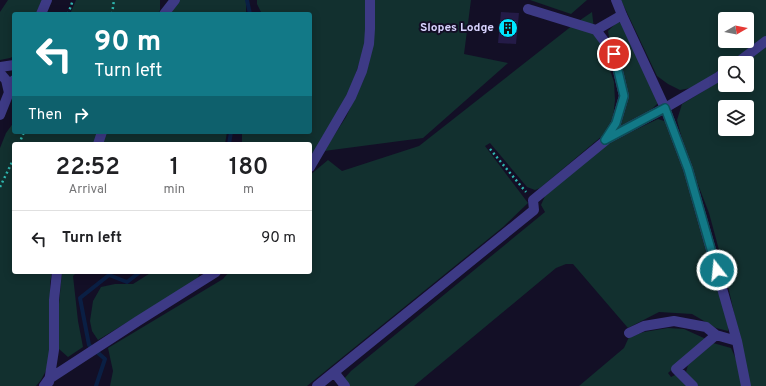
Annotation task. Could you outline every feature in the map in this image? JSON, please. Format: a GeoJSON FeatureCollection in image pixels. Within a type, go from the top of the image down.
{"type":"FeatureCollection","features":[{"type":"Feature","properties":{"kind":"lane"},"geometry":{"type":"LineString","coordinates":[[42,12],[47,0]]}},
{"type":"Feature","properties":{"kind":"lane"},"geometry":{"type":"LineString","coordinates":[[166,12],[175,0]]}},
{"type":"Feature","properties":{"kind":"lane"},"geometry":{"type":"LineString","coordinates":[[312,164],[351,97],[362,71],[369,44],[370,0]]}},
{"type":"Feature","properties":{"kind":"lane"},"geometry":{"type":"LineString","coordinates":[[616,0],[665,108],[688,169],[737,341],[746,386]]}},
{"type":"Feature","properties":{"kind":"lane"},"geometry":{"type":"LineString","coordinates":[[528,9],[596,30],[614,54],[624,96],[616,123],[605,140]]}},
{"type":"Feature","properties":{"kind":"lane"},"geometry":{"type":"LineString","coordinates":[[596,30],[622,15]]}},
{"type":"Feature","properties":{"kind":"lane"},"geometry":{"type":"LineString","coordinates":[[746,56],[766,41]]}},
{"type":"Feature","properties":{"kind":"lane"},"geometry":{"type":"LineString","coordinates":[[0,67],[12,65]]}},
{"type":"Feature","properties":{"kind":"lane"},"geometry":{"type":"LineString","coordinates":[[0,73],[6,80],[9,93]]}},
{"type":"Feature","properties":{"kind":"lane"},"geometry":{"type":"LineString","coordinates":[[317,386],[534,210],[533,200],[605,140],[718,78]]}},
{"type":"Feature","properties":{"kind":"lane"},"geometry":{"type":"LineString","coordinates":[[0,115],[12,85]]}},
{"type":"Feature","properties":{"kind":"lane"},"geometry":{"type":"LineString","coordinates":[[48,384],[54,350],[54,300],[57,274]]}},
{"type":"Feature","properties":{"kind":"lane"},"geometry":{"type":"LineString","coordinates":[[48,384],[213,274]]}},
{"type":"Feature","properties":{"kind":"lane"},"geometry":{"type":"LineString","coordinates":[[629,333],[644,326],[674,321],[706,327],[716,335],[737,341]]}},
{"type":"Feature","properties":{"kind":"lane"},"geometry":{"type":"LineString","coordinates":[[693,386],[676,369],[716,335]]}},
{"type":"Feature","properties":{"kind":"lane"},"geometry":{"type":"LineString","coordinates":[[334,372],[345,386]]}},
{"type":"Feature","properties":{"kind":"path"},"geometry":{"type":"LineString","coordinates":[[69,12],[73,0]]}},
{"type":"Feature","properties":{"kind":"path"},"geometry":{"type":"LineString","coordinates":[[112,12],[114,0]]}},
{"type":"Feature","properties":{"kind":"path"},"geometry":{"type":"LineString","coordinates":[[490,149],[533,200]]}},
{"type":"Feature","properties":{"kind":"path"},"geometry":{"type":"LineString","coordinates":[[0,187],[12,162]]}},
{"type":"Feature","properties":{"kind":"green space"},"geometry":{"type":"Polygon","coordinates":[[[8,0],[42,0],[37,12],[12,12],[12,57],[0,60],[0,12],[8,0]]]}},
{"type":"Feature","properties":{"kind":"green space"},"geometry":{"type":"Polygon","coordinates":[[[76,0],[160,0],[159,12],[71,12],[76,0]]]}},
{"type":"Feature","properties":{"kind":"green space"},"geometry":{"type":"Polygon","coordinates":[[[180,0],[246,0],[246,12],[171,12],[180,0]]]}},
{"type":"Feature","properties":{"kind":"green space"},"geometry":{"type":"Polygon","coordinates":[[[257,0],[366,0],[365,45],[348,97],[324,139],[312,154],[312,142],[242,142],[242,134],[312,134],[312,12],[261,12],[257,4],[257,0]]]}},
{"type":"Feature","properties":{"kind":"green space"},"geometry":{"type":"Polygon","coordinates":[[[374,0],[471,0],[464,54],[508,63],[423,138],[324,151],[346,117],[364,79],[369,62],[374,0]]]}},
{"type":"Feature","properties":{"kind":"green space"},"geometry":{"type":"Polygon","coordinates":[[[530,0],[587,0],[571,14],[530,0]]]}},
{"type":"Feature","properties":{"kind":"green space"},"geometry":{"type":"Polygon","coordinates":[[[621,0],[766,0],[766,36],[754,45],[754,12],[718,12],[718,48],[750,48],[739,56],[718,56],[718,71],[696,87],[680,90],[657,76],[621,0]]]}},
{"type":"Feature","properties":{"kind":"green space"},"geometry":{"type":"Polygon","coordinates":[[[592,12],[594,29],[603,49],[614,82],[615,100],[613,118],[602,136],[540,188],[535,190],[527,187],[490,143],[485,146],[528,203],[503,227],[307,386],[110,386],[113,371],[108,348],[223,279],[227,274],[312,274],[312,173],[328,160],[342,171],[419,146],[573,25],[592,12]]]}},
{"type":"Feature","properties":{"kind":"green space"},"geometry":{"type":"Polygon","coordinates":[[[617,22],[626,23],[659,102],[648,113],[619,128],[622,110],[608,31],[617,22]]]}},
{"type":"Feature","properties":{"kind":"green space"},"geometry":{"type":"Polygon","coordinates":[[[766,47],[766,386],[750,386],[725,272],[709,213],[685,151],[677,120],[682,104],[718,81],[718,92],[754,92],[753,56],[766,47]]]}},
{"type":"Feature","properties":{"kind":"green space"},"geometry":{"type":"Polygon","coordinates":[[[658,119],[667,122],[703,223],[728,322],[728,331],[716,328],[692,314],[659,312],[628,328],[573,264],[566,264],[556,268],[414,386],[347,386],[342,381],[351,371],[545,212],[541,205],[545,196],[607,143],[658,119]]]}},
{"type":"Feature","properties":{"kind":"green space"},"geometry":{"type":"Polygon","coordinates":[[[12,125],[12,134],[97,134],[94,142],[12,142],[12,274],[52,274],[50,283],[51,325],[49,365],[36,386],[0,386],[0,148],[6,133],[12,125]]]}},
{"type":"Feature","properties":{"kind":"green space"},"geometry":{"type":"Polygon","coordinates":[[[105,134],[227,134],[225,142],[103,142],[105,134]]]}},
{"type":"Feature","properties":{"kind":"green space"},"geometry":{"type":"Polygon","coordinates":[[[62,274],[75,274],[73,276],[78,321],[83,347],[68,357],[59,349],[57,325],[62,274]]]}},
{"type":"Feature","properties":{"kind":"green space"},"geometry":{"type":"Polygon","coordinates":[[[149,274],[199,274],[197,280],[98,340],[92,331],[90,321],[93,301],[101,287],[115,284],[133,284],[149,274]]]}},
{"type":"Feature","properties":{"kind":"green space"},"geometry":{"type":"Polygon","coordinates":[[[668,328],[684,329],[706,339],[668,373],[671,377],[677,374],[688,386],[579,386],[624,348],[629,337],[644,332],[668,328]]]}},
{"type":"Feature","properties":{"kind":"green space"},"geometry":{"type":"Polygon","coordinates":[[[713,343],[731,348],[736,359],[743,386],[698,386],[686,372],[688,365],[713,343]]]}},
{"type":"Feature","properties":{"kind":"building","name":"Slopes Lodge"},"geometry":{"type":"Polygon","coordinates":[[[501,12],[519,13],[516,44],[498,43],[501,12]]]}},
{"type":"Feature","properties":{"kind":"waterway"},"geometry":{"type":"LineString","coordinates":[[247,0],[250,12]]}},
{"type":"Feature","properties":{"kind":"waterway"},"geometry":{"type":"LineString","coordinates":[[229,142],[231,134]]}},
{"type":"Feature","properties":{"kind":"waterway"},"geometry":{"type":"LineString","coordinates":[[96,386],[105,359],[89,345],[80,298],[109,275],[127,282],[137,274]]}},
{"type":"Feature","properties":{"kind":"place","name":"Slopes Lodge"},"geometry":{"type":"Point","coordinates":[508,28]}},
{"type":"Feature","properties":{"kind":"route"},"geometry":{"type":"LineString","coordinates":[[614,54],[624,96],[616,123],[605,140],[665,108],[688,169],[717,270]]}}]}
